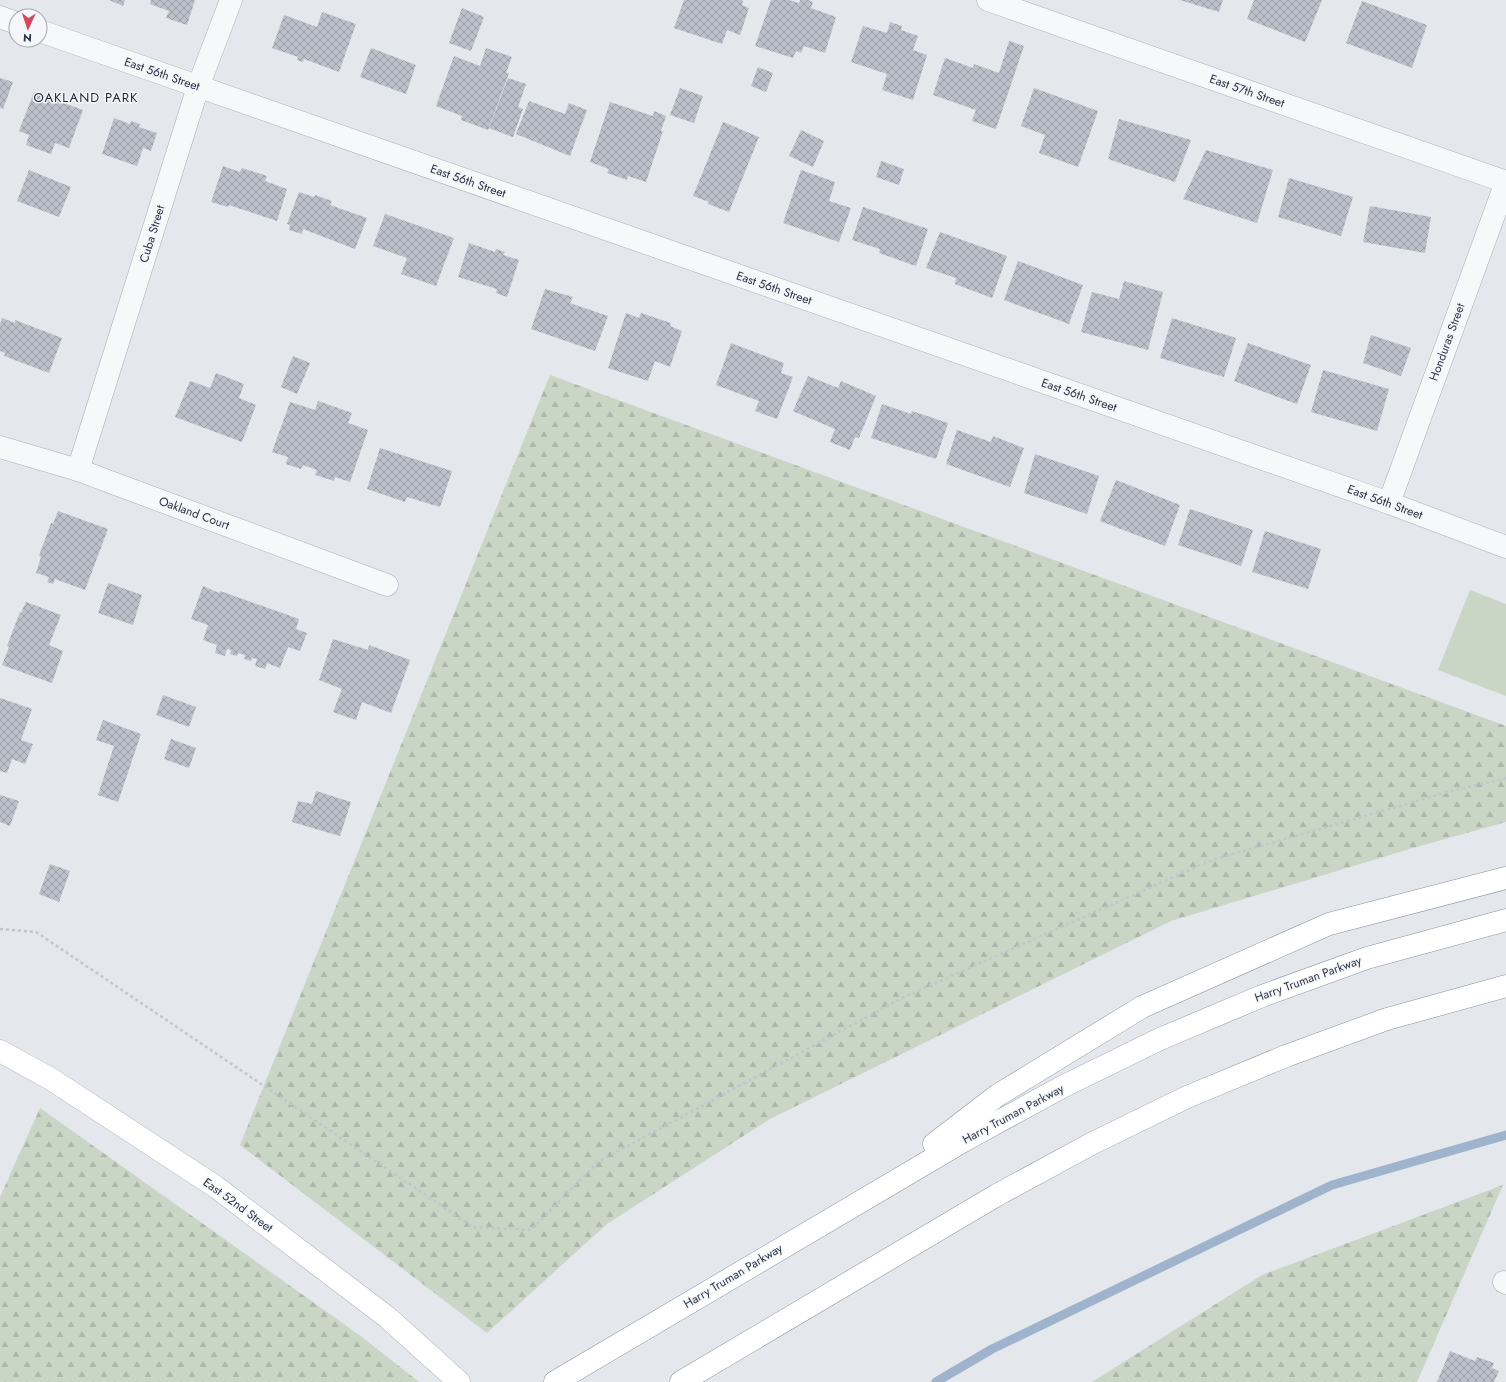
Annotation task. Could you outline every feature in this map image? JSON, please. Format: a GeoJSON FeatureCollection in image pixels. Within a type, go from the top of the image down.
{"type":"FeatureCollection","features":[{"type":"Feature","properties":{"kind":"main road"},"geometry":{"type":"LineString","coordinates":[[861,1201],[998,1095],[1142,1006],[1329,924],[1506,878]]}},
{"type":"Feature","properties":{"kind":"main road","name":"Harry Truman Parkway"},"geometry":{"type":"LineString","coordinates":[[555,1382],[965,1140],[1055,1091],[1160,1039],[1262,996],[1367,958],[1506,920]]}},
{"type":"Feature","properties":{"kind":"main road"},"geometry":{"type":"LineString","coordinates":[[681,1382],[997,1195],[1091,1144],[1187,1097],[1286,1056],[1387,1019],[1506,986]]}},
{"type":"Feature","properties":{"kind":"main road","name":"East 52nd Street"},"geometry":{"type":"LineString","coordinates":[[0,1051],[52,1079],[216,1187],[388,1317],[459,1382]]}},
{"type":"Feature","properties":{"kind":"street","name":"Cuba Street"},"geometry":{"type":"LineString","coordinates":[[78,470],[198,87],[231,0]]}},
{"type":"Feature","properties":{"kind":"street","name":"East 57th Street"},"geometry":{"type":"LineString","coordinates":[[988,0],[1506,182]]}},
{"type":"Feature","properties":{"kind":"street","name":"East 56th Street"},"geometry":{"type":"LineString","coordinates":[[48,34],[1389,503],[1506,547]]}},
{"type":"Feature","properties":{"kind":"street","name":"Honduras Street"},"geometry":{"type":"LineString","coordinates":[[1389,503],[1506,182]]}},
{"type":"Feature","properties":{"kind":"street","name":"Oakland Court"},"geometry":{"type":"LineString","coordinates":[[0,447],[78,470],[387,585]]}},
{"type":"Feature","properties":{"kind":"path"},"geometry":{"type":"LineString","coordinates":[[0,929],[36,932],[473,1227],[531,1230],[598,1162],[902,998],[1212,860],[1445,793],[1506,778]]}},
{"type":"Feature","properties":{"kind":"green space"},"geometry":{"type":"Polygon","coordinates":[[[550,375],[1506,726],[1506,822],[1413,848],[1171,921],[770,1119],[607,1224],[487,1333],[240,1145],[550,375]]]}},
{"type":"Feature","properties":{"kind":"green space"},"geometry":{"type":"Polygon","coordinates":[[[1470,590],[1506,604],[1506,696],[1438,670],[1470,590]]]}},
{"type":"Feature","properties":{"kind":"green space"},"geometry":{"type":"Polygon","coordinates":[[[40,1108],[362,1337],[419,1382],[0,1382],[0,1197],[40,1108]]]}},
{"type":"Feature","properties":{"kind":"green space"},"geometry":{"type":"Polygon","coordinates":[[[1503,1185],[1417,1382],[1092,1382],[1262,1275],[1503,1185]]]}},
{"type":"Feature","properties":{"kind":"building"},"geometry":{"type":"Polygon","coordinates":[[[109,0],[125,0],[123,6],[109,0]]]}},
{"type":"Feature","properties":{"kind":"building"},"geometry":{"type":"Polygon","coordinates":[[[151,0],[195,0],[187,25],[166,18],[169,11],[150,4],[151,0]]]}},
{"type":"Feature","properties":{"kind":"building"},"geometry":{"type":"Polygon","coordinates":[[[684,0],[743,0],[742,5],[749,8],[740,35],[727,30],[722,44],[674,28],[684,0]]]}},
{"type":"Feature","properties":{"kind":"building"},"geometry":{"type":"Polygon","coordinates":[[[771,0],[789,0],[799,3],[800,0],[808,0],[813,2],[811,8],[836,17],[825,53],[804,46],[801,53],[796,51],[793,58],[755,46],[771,0]]]}},
{"type":"Feature","properties":{"kind":"building"},"geometry":{"type":"Polygon","coordinates":[[[1180,0],[1223,0],[1219,12],[1180,0]]]}},
{"type":"Feature","properties":{"kind":"building"},"geometry":{"type":"Polygon","coordinates":[[[1254,0],[1322,0],[1305,42],[1247,19],[1254,0]]]}},
{"type":"Feature","properties":{"kind":"building"},"geometry":{"type":"Polygon","coordinates":[[[1362,1],[1427,25],[1412,68],[1346,43],[1362,1]]]}},
{"type":"Feature","properties":{"kind":"building"},"geometry":{"type":"Polygon","coordinates":[[[462,8],[484,17],[471,51],[449,43],[462,8]]]}},
{"type":"Feature","properties":{"kind":"building"},"geometry":{"type":"Polygon","coordinates":[[[322,12],[356,24],[339,72],[304,59],[303,62],[297,60],[298,57],[272,48],[284,15],[317,27],[322,12]]]}},
{"type":"Feature","properties":{"kind":"building"},"geometry":{"type":"Polygon","coordinates":[[[890,22],[902,26],[901,30],[918,36],[913,50],[927,55],[913,100],[882,90],[887,74],[851,62],[863,26],[887,33],[890,22]]]}},
{"type":"Feature","properties":{"kind":"building"},"geometry":{"type":"Polygon","coordinates":[[[1009,41],[1024,46],[996,129],[972,121],[976,110],[933,95],[945,58],[973,68],[974,64],[999,73],[1009,41]]]}},
{"type":"Feature","properties":{"kind":"building"},"geometry":{"type":"Polygon","coordinates":[[[371,48],[416,65],[406,94],[360,77],[371,48]]]}},
{"type":"Feature","properties":{"kind":"building"},"geometry":{"type":"Polygon","coordinates":[[[486,48],[512,57],[506,73],[509,73],[488,130],[461,120],[462,116],[436,106],[454,56],[480,66],[486,48]]]}},
{"type":"Feature","properties":{"kind":"building"},"geometry":{"type":"Polygon","coordinates":[[[758,67],[773,73],[766,92],[751,86],[758,67]]]}},
{"type":"Feature","properties":{"kind":"building"},"geometry":{"type":"Polygon","coordinates":[[[0,78],[13,82],[3,109],[0,108],[0,78]]]}},
{"type":"Feature","properties":{"kind":"building"},"geometry":{"type":"Polygon","coordinates":[[[508,78],[526,84],[518,107],[523,109],[513,137],[489,128],[508,78]]]}},
{"type":"Feature","properties":{"kind":"building"},"geometry":{"type":"Polygon","coordinates":[[[680,88],[703,96],[694,123],[670,115],[680,88]]]}},
{"type":"Feature","properties":{"kind":"building"},"geometry":{"type":"Polygon","coordinates":[[[1034,88],[1098,111],[1078,167],[1039,153],[1045,135],[1021,126],[1034,88]]]}},
{"type":"Feature","properties":{"kind":"building"},"geometry":{"type":"Polygon","coordinates":[[[34,92],[83,110],[69,148],[55,143],[51,154],[26,145],[29,135],[19,131],[34,92]]]}},
{"type":"Feature","properties":{"kind":"building"},"geometry":{"type":"Polygon","coordinates":[[[529,101],[565,114],[569,103],[587,110],[570,156],[516,134],[529,101]]]}},
{"type":"Feature","properties":{"kind":"building"},"geometry":{"type":"Polygon","coordinates":[[[610,102],[653,116],[654,111],[666,116],[661,131],[663,131],[646,182],[628,176],[627,180],[607,173],[609,169],[590,162],[610,102]]]}},
{"type":"Feature","properties":{"kind":"building"},"geometry":{"type":"Polygon","coordinates":[[[114,118],[130,124],[131,121],[140,124],[139,127],[157,133],[151,151],[143,148],[137,166],[102,154],[114,118]]]}},
{"type":"Feature","properties":{"kind":"building"},"geometry":{"type":"Polygon","coordinates":[[[1119,119],[1191,140],[1175,182],[1108,159],[1119,119]]]}},
{"type":"Feature","properties":{"kind":"building"},"geometry":{"type":"Polygon","coordinates":[[[723,122],[759,137],[729,212],[708,204],[709,202],[693,196],[723,122]]]}},
{"type":"Feature","properties":{"kind":"building"},"geometry":{"type":"Polygon","coordinates":[[[801,130],[824,141],[813,167],[789,156],[801,130]]]}},
{"type":"Feature","properties":{"kind":"building"},"geometry":{"type":"Polygon","coordinates":[[[1206,150],[1273,170],[1257,223],[1183,199],[1206,150]]]}},
{"type":"Feature","properties":{"kind":"building"},"geometry":{"type":"Polygon","coordinates":[[[881,161],[904,169],[899,185],[876,177],[881,161]]]}},
{"type":"Feature","properties":{"kind":"building"},"geometry":{"type":"Polygon","coordinates":[[[223,166],[240,172],[242,168],[267,176],[265,181],[287,189],[277,221],[229,205],[228,207],[211,202],[223,166]]]}},
{"type":"Feature","properties":{"kind":"building"},"geometry":{"type":"Polygon","coordinates":[[[29,170],[71,187],[59,217],[17,201],[29,170]]]}},
{"type":"Feature","properties":{"kind":"building"},"geometry":{"type":"Polygon","coordinates":[[[801,170],[835,182],[829,201],[851,208],[839,242],[783,223],[801,170]]]}},
{"type":"Feature","properties":{"kind":"building"},"geometry":{"type":"Polygon","coordinates":[[[1289,178],[1353,197],[1341,236],[1278,217],[1289,178]]]}},
{"type":"Feature","properties":{"kind":"building"},"geometry":{"type":"Polygon","coordinates":[[[299,192],[314,197],[315,195],[332,201],[330,205],[367,218],[355,249],[303,229],[302,234],[289,230],[290,225],[287,224],[299,192]]]}},
{"type":"Feature","properties":{"kind":"building"},"geometry":{"type":"Polygon","coordinates":[[[1370,206],[1431,217],[1425,253],[1363,242],[1370,206]]]}},
{"type":"Feature","properties":{"kind":"building"},"geometry":{"type":"Polygon","coordinates":[[[863,207],[928,229],[916,266],[879,253],[880,249],[852,240],[863,207]]]}},
{"type":"Feature","properties":{"kind":"building"},"geometry":{"type":"Polygon","coordinates":[[[385,214],[454,238],[436,286],[401,274],[407,258],[373,246],[385,214]]]}},
{"type":"Feature","properties":{"kind":"building"},"geometry":{"type":"Polygon","coordinates":[[[940,232],[1007,256],[992,298],[955,284],[956,278],[926,268],[940,232]]]}},
{"type":"Feature","properties":{"kind":"building"},"geometry":{"type":"Polygon","coordinates":[[[469,243],[495,252],[496,249],[505,252],[503,255],[519,260],[507,297],[496,293],[497,289],[458,277],[469,243]]]}},
{"type":"Feature","properties":{"kind":"building"},"geometry":{"type":"Polygon","coordinates":[[[1018,261],[1083,285],[1069,324],[1004,300],[1018,261]]]}},
{"type":"Feature","properties":{"kind":"building"},"geometry":{"type":"Polygon","coordinates":[[[1124,281],[1163,292],[1148,350],[1081,332],[1092,292],[1119,299],[1124,281]]]}},
{"type":"Feature","properties":{"kind":"building"},"geometry":{"type":"Polygon","coordinates":[[[545,289],[573,297],[570,303],[608,316],[595,351],[531,329],[545,289]]]}},
{"type":"Feature","properties":{"kind":"building"},"geometry":{"type":"Polygon","coordinates":[[[626,313],[639,318],[641,313],[671,323],[670,326],[682,331],[670,367],[655,361],[648,381],[608,368],[626,313]]]}},
{"type":"Feature","properties":{"kind":"building"},"geometry":{"type":"Polygon","coordinates":[[[2,318],[15,323],[15,320],[62,338],[49,373],[4,356],[5,353],[0,351],[0,324],[2,318]]]}},
{"type":"Feature","properties":{"kind":"building"},"geometry":{"type":"Polygon","coordinates":[[[1172,318],[1236,338],[1224,377],[1160,358],[1172,318]]]}},
{"type":"Feature","properties":{"kind":"building"},"geometry":{"type":"Polygon","coordinates":[[[1371,335],[1411,348],[1401,376],[1363,363],[1371,335]]]}},
{"type":"Feature","properties":{"kind":"building"},"geometry":{"type":"Polygon","coordinates":[[[731,343],[784,363],[781,373],[793,377],[777,419],[755,411],[759,401],[716,385],[731,343]]]}},
{"type":"Feature","properties":{"kind":"building"},"geometry":{"type":"Polygon","coordinates":[[[1248,343],[1311,365],[1297,404],[1234,381],[1248,343]]]}},
{"type":"Feature","properties":{"kind":"building"},"geometry":{"type":"Polygon","coordinates":[[[293,356],[310,363],[297,394],[281,387],[293,356]]]}},
{"type":"Feature","properties":{"kind":"building"},"geometry":{"type":"Polygon","coordinates":[[[1323,370],[1389,389],[1377,431],[1311,412],[1323,370]]]}},
{"type":"Feature","properties":{"kind":"building"},"geometry":{"type":"Polygon","coordinates":[[[216,373],[244,384],[239,398],[256,405],[242,442],[175,417],[190,381],[210,388],[216,373]]]}},
{"type":"Feature","properties":{"kind":"building"},"geometry":{"type":"Polygon","coordinates":[[[808,376],[838,388],[841,381],[876,396],[859,438],[855,437],[850,450],[830,442],[835,429],[793,411],[808,376]]]}},
{"type":"Feature","properties":{"kind":"building"},"geometry":{"type":"Polygon","coordinates":[[[318,401],[352,413],[348,423],[368,430],[350,482],[335,477],[334,481],[315,475],[317,470],[303,465],[301,469],[286,464],[288,457],[272,452],[290,402],[315,410],[318,401]]]}},
{"type":"Feature","properties":{"kind":"building"},"geometry":{"type":"Polygon","coordinates":[[[882,404],[911,414],[912,411],[948,423],[936,459],[871,438],[882,404]]]}},
{"type":"Feature","properties":{"kind":"building"},"geometry":{"type":"Polygon","coordinates":[[[957,430],[991,442],[993,436],[1024,448],[1010,487],[946,464],[957,430]]]}},
{"type":"Feature","properties":{"kind":"building"},"geometry":{"type":"Polygon","coordinates":[[[380,448],[452,471],[440,507],[407,497],[405,502],[367,489],[380,448]]]}},
{"type":"Feature","properties":{"kind":"building"},"geometry":{"type":"Polygon","coordinates":[[[1035,454],[1099,476],[1087,514],[1024,493],[1035,454]]]}},
{"type":"Feature","properties":{"kind":"building"},"geometry":{"type":"Polygon","coordinates":[[[1116,480],[1180,505],[1165,546],[1100,521],[1116,480]]]}},
{"type":"Feature","properties":{"kind":"building"},"geometry":{"type":"Polygon","coordinates":[[[1190,509],[1253,530],[1241,566],[1178,545],[1190,509]]]}},
{"type":"Feature","properties":{"kind":"building"},"geometry":{"type":"Polygon","coordinates":[[[58,511],[108,529],[85,590],[55,579],[53,584],[47,582],[49,577],[36,573],[41,557],[39,556],[51,523],[53,524],[58,511]]]}},
{"type":"Feature","properties":{"kind":"building"},"geometry":{"type":"Polygon","coordinates":[[[1265,531],[1321,549],[1308,589],[1252,572],[1265,531]]]}},
{"type":"Feature","properties":{"kind":"building"},"geometry":{"type":"Polygon","coordinates":[[[108,583],[142,595],[133,625],[98,613],[108,583]]]}},
{"type":"Feature","properties":{"kind":"building"},"geometry":{"type":"Polygon","coordinates":[[[203,586],[219,593],[220,591],[299,619],[296,629],[307,633],[300,651],[288,647],[280,668],[267,663],[265,669],[255,666],[257,659],[252,658],[251,661],[244,659],[245,655],[238,653],[237,656],[230,654],[231,650],[227,649],[225,656],[215,653],[217,645],[203,640],[208,625],[191,619],[203,586]]]}},
{"type":"Feature","properties":{"kind":"building"},"geometry":{"type":"Polygon","coordinates":[[[26,602],[61,615],[49,645],[63,651],[52,683],[2,665],[9,647],[7,646],[20,612],[21,613],[26,602]]]}},
{"type":"Feature","properties":{"kind":"building"},"geometry":{"type":"Polygon","coordinates":[[[333,639],[368,650],[369,645],[410,660],[391,713],[362,702],[356,720],[333,712],[342,689],[319,680],[333,639]]]}},
{"type":"Feature","properties":{"kind":"building"},"geometry":{"type":"Polygon","coordinates":[[[163,695],[196,707],[189,727],[156,715],[163,695]]]}},
{"type":"Feature","properties":{"kind":"building"},"geometry":{"type":"Polygon","coordinates":[[[0,698],[32,709],[21,740],[33,744],[25,764],[12,759],[7,773],[0,771],[0,698]]]}},
{"type":"Feature","properties":{"kind":"building"},"geometry":{"type":"Polygon","coordinates":[[[103,720],[141,734],[118,802],[98,795],[114,746],[96,740],[103,720]]]}},
{"type":"Feature","properties":{"kind":"building"},"geometry":{"type":"Polygon","coordinates":[[[171,739],[196,748],[189,768],[164,759],[171,739]]]}},
{"type":"Feature","properties":{"kind":"building"},"geometry":{"type":"Polygon","coordinates":[[[316,791],[351,802],[340,836],[292,822],[298,801],[312,804],[316,791]]]}},
{"type":"Feature","properties":{"kind":"building"},"geometry":{"type":"Polygon","coordinates":[[[0,795],[19,801],[10,826],[0,822],[0,795]]]}},
{"type":"Feature","properties":{"kind":"building"},"geometry":{"type":"Polygon","coordinates":[[[50,864],[70,871],[59,902],[39,894],[50,864]]]}},
{"type":"Feature","properties":{"kind":"building"},"geometry":{"type":"Polygon","coordinates":[[[1450,1351],[1475,1361],[1477,1357],[1494,1363],[1492,1368],[1499,1371],[1494,1382],[1437,1382],[1450,1351]]]}},
{"type":"Feature","properties":{"kind":"waterway"},"geometry":{"type":"LineString","coordinates":[[936,1382],[992,1349],[1332,1185],[1506,1135]]}},
{"type":"Feature","properties":{"kind":"district","name":"OAKLAND PARK"},"geometry":{"type":"Point","coordinates":[86,97]}}]}
